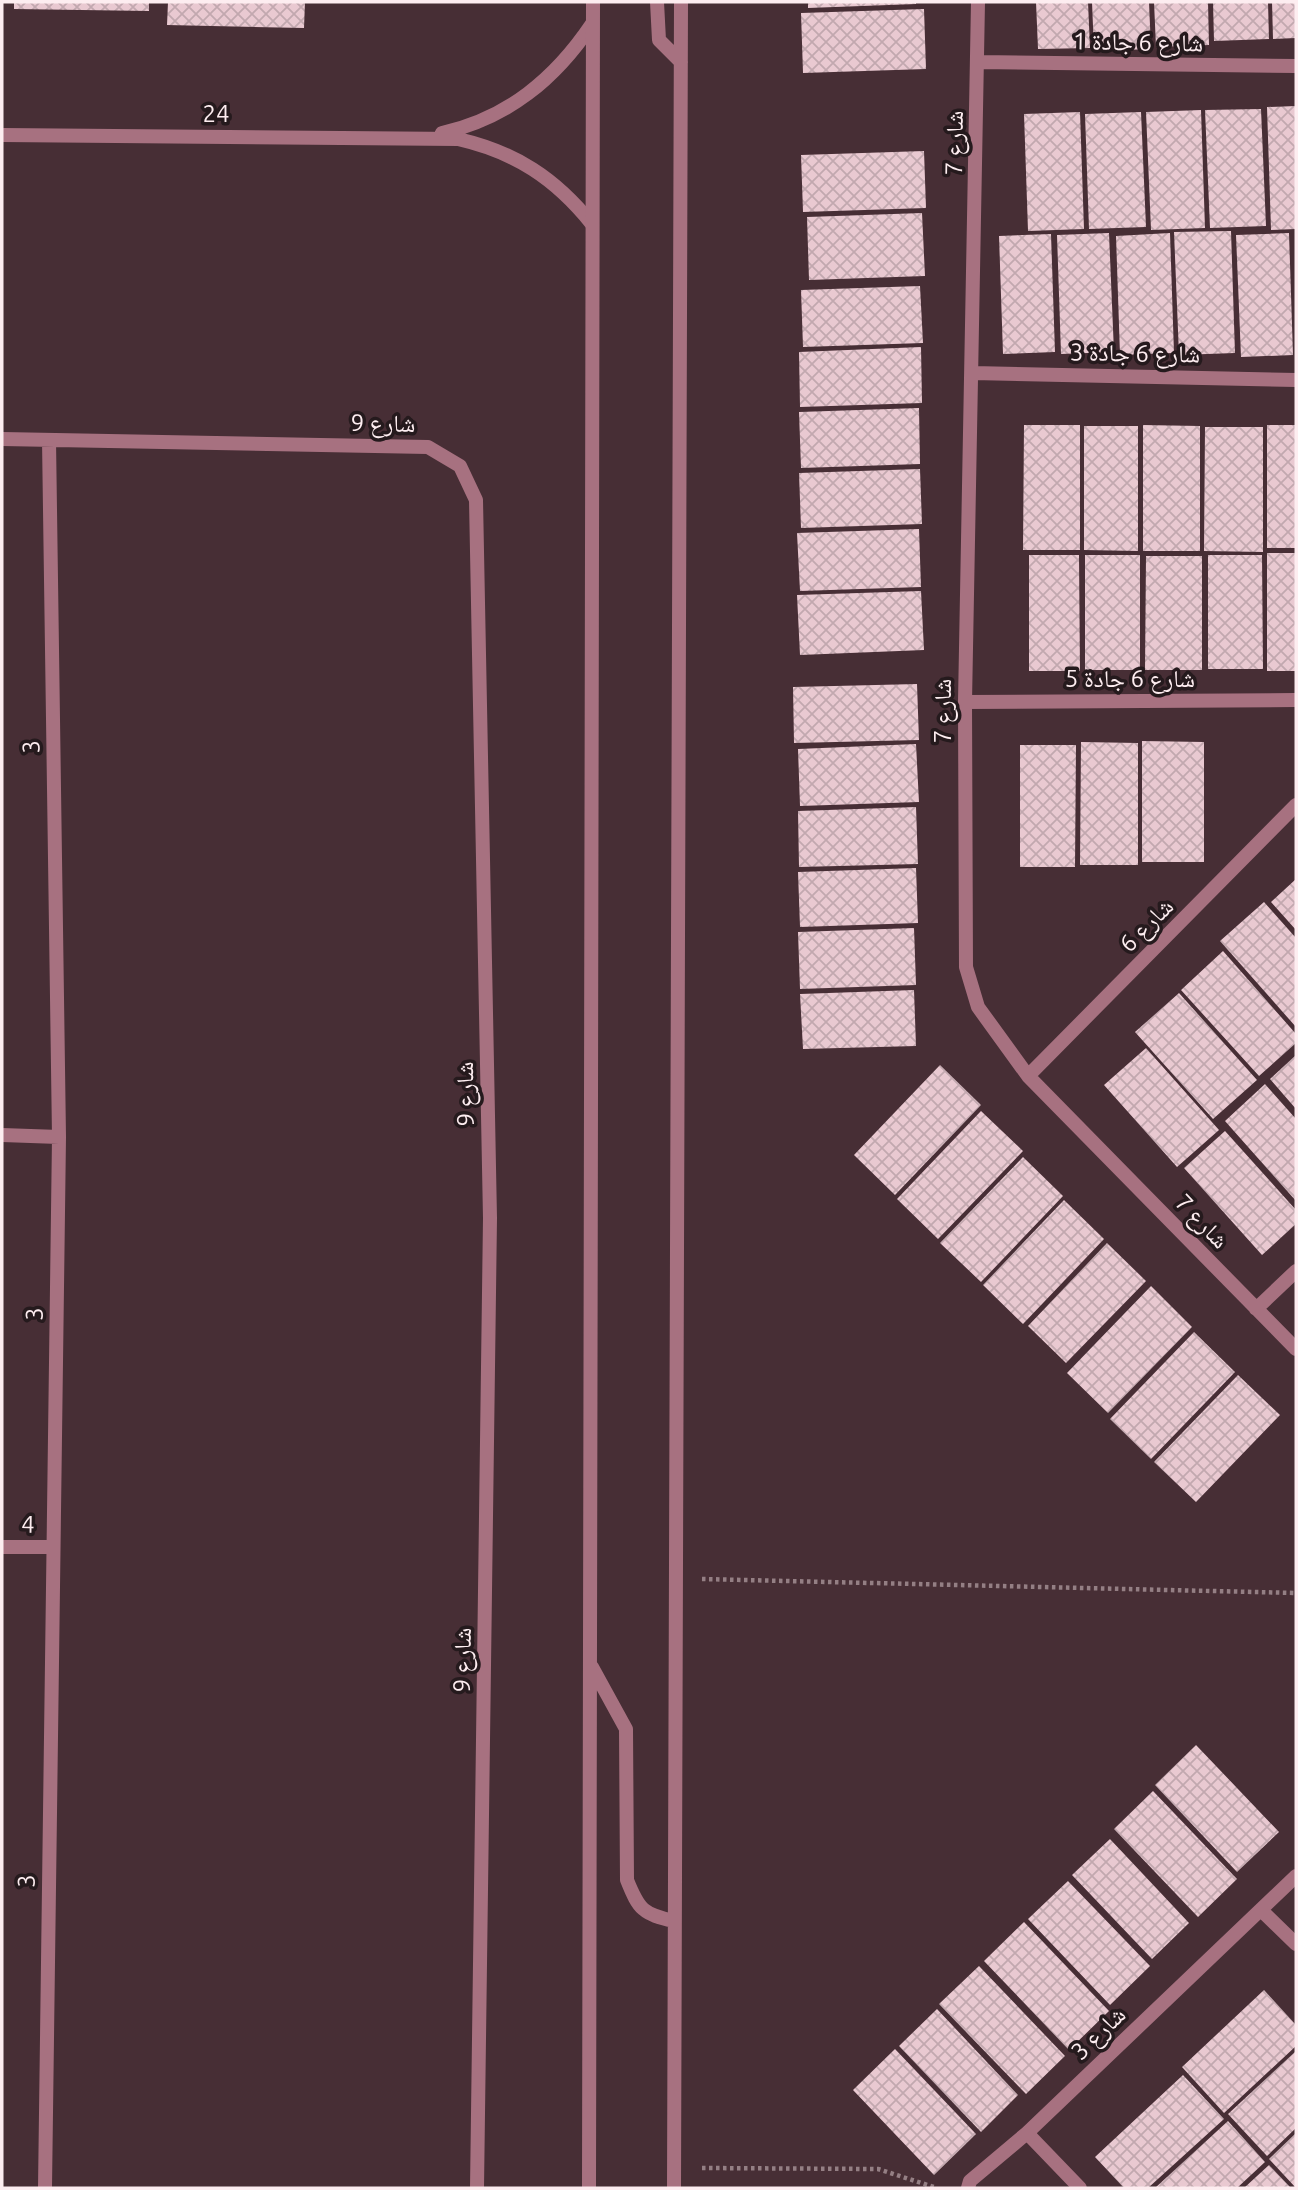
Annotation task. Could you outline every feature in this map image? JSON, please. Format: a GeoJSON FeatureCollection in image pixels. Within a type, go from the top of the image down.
{"type":"FeatureCollection","features":[{"type":"Feature","properties":{"kind":"street"},"geometry":{"type":"LineString","coordinates":[[589,2188],[593,2]]}},
{"type":"Feature","properties":{"kind":"street"},"geometry":{"type":"LineString","coordinates":[[657,2],[659,40],[681,62]]}},
{"type":"Feature","properties":{"kind":"street"},"geometry":{"type":"LineString","coordinates":[[674,2188],[681,2]]}},
{"type":"Feature","properties":{"kind":"street","name":"شارع 7"},"geometry":{"type":"LineString","coordinates":[[978,2],[973,373],[964,702],[966,967],[978,1007],[1028,1076],[1256,1309]]}},
{"type":"Feature","properties":{"kind":"street","name":"24"},"geometry":{"type":"LineString","coordinates":[[430,136],[495,116],[524,99],[573,52],[592,24]]}},
{"type":"Feature","properties":{"kind":"street","name":"شارع 6 جادة 1"},"geometry":{"type":"LineString","coordinates":[[978,62],[1296,66]]}},
{"type":"Feature","properties":{"kind":"street","name":"24"},"geometry":{"type":"LineString","coordinates":[[2,135],[430,136],[484,145],[522,161],[556,184],[592,224]]}},
{"type":"Feature","properties":{"kind":"street","name":"شارع 6 جادة 3"},"geometry":{"type":"LineString","coordinates":[[973,373],[1296,380]]}},
{"type":"Feature","properties":{"kind":"street","name":"شارع 9"},"geometry":{"type":"LineString","coordinates":[[2,439],[428,447],[460,466],[476,500],[491,1218],[477,2188]]}},
{"type":"Feature","properties":{"kind":"street","name":"3"},"geometry":{"type":"LineString","coordinates":[[45,2188],[59,1137],[49,440]]}},
{"type":"Feature","properties":{"kind":"street","name":"شارع 6 جادة 5"},"geometry":{"type":"LineString","coordinates":[[964,702],[1296,700]]}},
{"type":"Feature","properties":{"kind":"street","name":"شارع 6"},"geometry":{"type":"LineString","coordinates":[[1028,1076],[1296,805]]}},
{"type":"Feature","properties":{"kind":"street"},"geometry":{"type":"LineString","coordinates":[[2,1135],[59,1137]]}},
{"type":"Feature","properties":{"kind":"street"},"geometry":{"type":"LineString","coordinates":[[1296,1271],[1256,1309],[1296,1349]]}},
{"type":"Feature","properties":{"kind":"street","name":"4"},"geometry":{"type":"LineString","coordinates":[[2,1547],[53,1547]]}},
{"type":"Feature","properties":{"kind":"street"},"geometry":{"type":"LineString","coordinates":[[591,1666],[626,1729],[627,1880],[636,1903],[649,1915],[674,1921]]}},
{"type":"Feature","properties":{"kind":"street","name":"شارع 3"},"geometry":{"type":"LineString","coordinates":[[968,2188],[970,2181],[1027,2133],[1296,1876]]}},
{"type":"Feature","properties":{"kind":"street"},"geometry":{"type":"LineString","coordinates":[[1261,1910],[1296,1944]]}},
{"type":"Feature","properties":{"kind":"street"},"geometry":{"type":"LineString","coordinates":[[1027,2133],[1080,2188]]}},
{"type":"Feature","properties":{"kind":"path"},"geometry":{"type":"LineString","coordinates":[[675,1578],[1296,1592]]}},
{"type":"Feature","properties":{"kind":"path"},"geometry":{"type":"LineString","coordinates":[[674,2168],[878,2169],[937,2188]]}},
{"type":"Feature","properties":{"kind":"building"},"geometry":{"type":"Polygon","coordinates":[[[14,2],[149,2],[149,11],[14,9],[14,2]]]}},
{"type":"Feature","properties":{"kind":"building"},"geometry":{"type":"Polygon","coordinates":[[[168,2],[305,2],[304,28],[167,25],[168,2]]]}},
{"type":"Feature","properties":{"kind":"building"},"geometry":{"type":"Polygon","coordinates":[[[808,2],[916,2],[916,4],[808,8],[808,2]]]}},
{"type":"Feature","properties":{"kind":"building"},"geometry":{"type":"Polygon","coordinates":[[[1036,2],[1088,2],[1090,48],[1038,49],[1036,2]]]}},
{"type":"Feature","properties":{"kind":"building"},"geometry":{"type":"Polygon","coordinates":[[[1092,2],[1149,2],[1151,49],[1094,51],[1092,2]]]}},
{"type":"Feature","properties":{"kind":"building"},"geometry":{"type":"Polygon","coordinates":[[[1154,2],[1208,2],[1209,45],[1156,47],[1154,2]]]}},
{"type":"Feature","properties":{"kind":"building"},"geometry":{"type":"Polygon","coordinates":[[[1213,2],[1268,2],[1269,39],[1214,41],[1213,2]]]}},
{"type":"Feature","properties":{"kind":"building"},"geometry":{"type":"Polygon","coordinates":[[[1272,2],[1296,2],[1296,38],[1273,39],[1272,2]]]}},
{"type":"Feature","properties":{"kind":"building"},"geometry":{"type":"Polygon","coordinates":[[[924,9],[926,69],[803,73],[801,13],[924,9]]]}},
{"type":"Feature","properties":{"kind":"building"},"geometry":{"type":"Polygon","coordinates":[[[1296,106],[1296,229],[1271,230],[1267,107],[1296,106]]]}},
{"type":"Feature","properties":{"kind":"building"},"geometry":{"type":"Polygon","coordinates":[[[1261,109],[1266,226],[1210,228],[1205,110],[1261,109]]]}},
{"type":"Feature","properties":{"kind":"building"},"geometry":{"type":"Polygon","coordinates":[[[1201,110],[1205,228],[1151,230],[1146,112],[1201,110]]]}},
{"type":"Feature","properties":{"kind":"building"},"geometry":{"type":"Polygon","coordinates":[[[1080,112],[1084,229],[1028,231],[1024,114],[1080,112]]]}},
{"type":"Feature","properties":{"kind":"building"},"geometry":{"type":"Polygon","coordinates":[[[1141,112],[1146,227],[1089,229],[1085,114],[1141,112]]]}},
{"type":"Feature","properties":{"kind":"building"},"geometry":{"type":"Polygon","coordinates":[[[924,151],[926,208],[803,212],[801,155],[924,151]]]}},
{"type":"Feature","properties":{"kind":"building"},"geometry":{"type":"Polygon","coordinates":[[[922,213],[925,276],[809,280],[807,217],[922,213]]]}},
{"type":"Feature","properties":{"kind":"building"},"geometry":{"type":"Polygon","coordinates":[[[1231,231],[1235,353],[1179,355],[1174,232],[1231,231]]]}},
{"type":"Feature","properties":{"kind":"building"},"geometry":{"type":"Polygon","coordinates":[[[1109,233],[1114,352],[1061,354],[1057,235],[1109,233]]]}},
{"type":"Feature","properties":{"kind":"building"},"geometry":{"type":"Polygon","coordinates":[[[1170,233],[1174,353],[1120,355],[1116,236],[1170,233]]]}},
{"type":"Feature","properties":{"kind":"building"},"geometry":{"type":"Polygon","coordinates":[[[1289,233],[1293,355],[1241,357],[1236,235],[1289,233]]]}},
{"type":"Feature","properties":{"kind":"building"},"geometry":{"type":"Polygon","coordinates":[[[1051,234],[1055,352],[1003,354],[999,236],[1051,234]]]}},
{"type":"Feature","properties":{"kind":"building"},"geometry":{"type":"Polygon","coordinates":[[[920,286],[923,343],[803,347],[801,290],[920,286]]]}},
{"type":"Feature","properties":{"kind":"building"},"geometry":{"type":"Polygon","coordinates":[[[921,347],[922,403],[800,407],[799,352],[921,347]]]}},
{"type":"Feature","properties":{"kind":"building"},"geometry":{"type":"Polygon","coordinates":[[[919,408],[920,464],[801,468],[799,412],[919,408]]]}},
{"type":"Feature","properties":{"kind":"building"},"geometry":{"type":"Polygon","coordinates":[[[1024,425],[1080,425],[1080,550],[1023,550],[1024,425]]]}},
{"type":"Feature","properties":{"kind":"building"},"geometry":{"type":"Polygon","coordinates":[[[1143,425],[1200,426],[1200,551],[1143,551],[1143,425]]]}},
{"type":"Feature","properties":{"kind":"building"},"geometry":{"type":"Polygon","coordinates":[[[1267,425],[1296,425],[1296,548],[1267,548],[1267,425]]]}},
{"type":"Feature","properties":{"kind":"building"},"geometry":{"type":"Polygon","coordinates":[[[1084,426],[1138,426],[1138,551],[1084,550],[1084,426]]]}},
{"type":"Feature","properties":{"kind":"building"},"geometry":{"type":"Polygon","coordinates":[[[1205,427],[1263,427],[1263,552],[1204,551],[1205,427]]]}},
{"type":"Feature","properties":{"kind":"building"},"geometry":{"type":"Polygon","coordinates":[[[920,469],[922,524],[801,528],[799,473],[920,469]]]}},
{"type":"Feature","properties":{"kind":"building"},"geometry":{"type":"Polygon","coordinates":[[[919,529],[921,587],[800,591],[797,533],[919,529]]]}},
{"type":"Feature","properties":{"kind":"building"},"geometry":{"type":"Polygon","coordinates":[[[1267,553],[1296,553],[1296,671],[1267,671],[1267,553]]]}},
{"type":"Feature","properties":{"kind":"building"},"geometry":{"type":"Polygon","coordinates":[[[1029,555],[1079,555],[1080,671],[1029,671],[1029,555]]]}},
{"type":"Feature","properties":{"kind":"building"},"geometry":{"type":"Polygon","coordinates":[[[1085,555],[1140,555],[1140,670],[1085,670],[1085,555]]]}},
{"type":"Feature","properties":{"kind":"building"},"geometry":{"type":"Polygon","coordinates":[[[1208,555],[1262,555],[1263,669],[1208,669],[1208,555]]]}},
{"type":"Feature","properties":{"kind":"building"},"geometry":{"type":"Polygon","coordinates":[[[1146,556],[1202,556],[1202,670],[1145,670],[1146,556]]]}},
{"type":"Feature","properties":{"kind":"building"},"geometry":{"type":"Polygon","coordinates":[[[921,591],[924,650],[800,655],[797,595],[921,591]]]}},
{"type":"Feature","properties":{"kind":"building"},"geometry":{"type":"Polygon","coordinates":[[[917,684],[919,740],[794,743],[793,687],[917,684]]]}},
{"type":"Feature","properties":{"kind":"building"},"geometry":{"type":"Polygon","coordinates":[[[1142,741],[1204,742],[1204,862],[1142,862],[1142,741]]]}},
{"type":"Feature","properties":{"kind":"building"},"geometry":{"type":"Polygon","coordinates":[[[1081,742],[1138,743],[1138,865],[1080,865],[1081,742]]]}},
{"type":"Feature","properties":{"kind":"building"},"geometry":{"type":"Polygon","coordinates":[[[916,744],[919,802],[800,806],[798,749],[916,744]]]}},
{"type":"Feature","properties":{"kind":"building"},"geometry":{"type":"Polygon","coordinates":[[[1020,745],[1076,745],[1075,867],[1020,867],[1020,745]]]}},
{"type":"Feature","properties":{"kind":"building"},"geometry":{"type":"Polygon","coordinates":[[[916,807],[918,864],[799,867],[798,811],[916,807]]]}},
{"type":"Feature","properties":{"kind":"building"},"geometry":{"type":"Polygon","coordinates":[[[916,868],[918,923],[800,927],[798,872],[916,868]]]}},
{"type":"Feature","properties":{"kind":"building"},"geometry":{"type":"Polygon","coordinates":[[[1296,879],[1296,930],[1271,902],[1296,879]]]}},
{"type":"Feature","properties":{"kind":"building"},"geometry":{"type":"Polygon","coordinates":[[[1264,902],[1296,938],[1296,1027],[1220,941],[1264,902]]]}},
{"type":"Feature","properties":{"kind":"building"},"geometry":{"type":"Polygon","coordinates":[[[914,928],[916,985],[800,989],[798,932],[914,928]]]}},
{"type":"Feature","properties":{"kind":"building"},"geometry":{"type":"Polygon","coordinates":[[[1223,951],[1296,1034],[1296,1043],[1259,1076],[1181,990],[1223,951]]]}},
{"type":"Feature","properties":{"kind":"building"},"geometry":{"type":"Polygon","coordinates":[[[914,990],[916,1046],[803,1049],[800,994],[914,990]]]}},
{"type":"Feature","properties":{"kind":"building"},"geometry":{"type":"Polygon","coordinates":[[[1179,993],[1257,1080],[1213,1119],[1135,1032],[1179,993]]]}},
{"type":"Feature","properties":{"kind":"building"},"geometry":{"type":"Polygon","coordinates":[[[1146,1048],[1219,1130],[1177,1167],[1104,1085],[1146,1048]]]}},
{"type":"Feature","properties":{"kind":"building"},"geometry":{"type":"Polygon","coordinates":[[[1296,1055],[1296,1109],[1270,1079],[1296,1055]]]}},
{"type":"Feature","properties":{"kind":"building"},"geometry":{"type":"Polygon","coordinates":[[[940,1065],[981,1105],[895,1195],[854,1155],[940,1065]]]}},
{"type":"Feature","properties":{"kind":"building"},"geometry":{"type":"Polygon","coordinates":[[[1265,1084],[1296,1119],[1296,1201],[1225,1121],[1265,1084]]]}},
{"type":"Feature","properties":{"kind":"building"},"geometry":{"type":"Polygon","coordinates":[[[981,1111],[1023,1151],[938,1239],[897,1199],[981,1111]]]}},
{"type":"Feature","properties":{"kind":"building"},"geometry":{"type":"Polygon","coordinates":[[[1225,1131],[1296,1210],[1296,1224],[1262,1255],[1184,1168],[1225,1131]]]}},
{"type":"Feature","properties":{"kind":"building"},"geometry":{"type":"Polygon","coordinates":[[[1023,1157],[1063,1196],[981,1282],[940,1243],[1023,1157]]]}},
{"type":"Feature","properties":{"kind":"building"},"geometry":{"type":"Polygon","coordinates":[[[1064,1200],[1104,1239],[1023,1324],[983,1285],[1064,1200]]]}},
{"type":"Feature","properties":{"kind":"building"},"geometry":{"type":"Polygon","coordinates":[[[1107,1243],[1146,1281],[1066,1363],[1028,1326],[1107,1243]]]}},
{"type":"Feature","properties":{"kind":"building"},"geometry":{"type":"Polygon","coordinates":[[[1151,1286],[1192,1327],[1108,1413],[1067,1373],[1151,1286]]]}},
{"type":"Feature","properties":{"kind":"building"},"geometry":{"type":"Polygon","coordinates":[[[1194,1332],[1235,1372],[1151,1459],[1110,1419],[1194,1332]]]}},
{"type":"Feature","properties":{"kind":"building"},"geometry":{"type":"Polygon","coordinates":[[[1238,1375],[1280,1415],[1196,1502],[1154,1462],[1238,1375]]]}},
{"type":"Feature","properties":{"kind":"building"},"geometry":{"type":"Polygon","coordinates":[[[1196,1745],[1279,1832],[1237,1872],[1155,1785],[1196,1745]]]}},
{"type":"Feature","properties":{"kind":"building"},"geometry":{"type":"Polygon","coordinates":[[[1153,1791],[1237,1879],[1198,1917],[1114,1829],[1153,1791]]]}},
{"type":"Feature","properties":{"kind":"building"},"geometry":{"type":"Polygon","coordinates":[[[1110,1839],[1189,1923],[1152,1959],[1072,1875],[1110,1839]]]}},
{"type":"Feature","properties":{"kind":"building"},"geometry":{"type":"Polygon","coordinates":[[[1068,1881],[1150,1966],[1110,2005],[1028,1919],[1068,1881]]]}},
{"type":"Feature","properties":{"kind":"building"},"geometry":{"type":"Polygon","coordinates":[[[1024,1922],[1109,2011],[1069,2050],[984,1961],[1024,1922]]]}},
{"type":"Feature","properties":{"kind":"building"},"geometry":{"type":"Polygon","coordinates":[[[979,1966],[1065,2056],[1026,2094],[939,2004],[979,1966]]]}},
{"type":"Feature","properties":{"kind":"building"},"geometry":{"type":"Polygon","coordinates":[[[1264,1990],[1296,2025],[1296,2046],[1224,2113],[1182,2067],[1264,1990]]]}},
{"type":"Feature","properties":{"kind":"building"},"geometry":{"type":"Polygon","coordinates":[[[937,2009],[1018,2095],[981,2132],[899,2046],[937,2009]]]}},
{"type":"Feature","properties":{"kind":"building"},"geometry":{"type":"Polygon","coordinates":[[[895,2049],[976,2134],[934,2175],[853,2090],[895,2049]]]}},
{"type":"Feature","properties":{"kind":"building"},"geometry":{"type":"Polygon","coordinates":[[[1296,2051],[1296,2128],[1267,2156],[1228,2114],[1296,2051]]]}},
{"type":"Feature","properties":{"kind":"building"},"geometry":{"type":"Polygon","coordinates":[[[1183,2075],[1224,2119],[1148,2188],[1124,2188],[1095,2157],[1183,2075]]]}},
{"type":"Feature","properties":{"kind":"building"},"geometry":{"type":"Polygon","coordinates":[[[1228,2121],[1265,2162],[1237,2188],[1155,2188],[1228,2121]]]}},
{"type":"Feature","properties":{"kind":"building"},"geometry":{"type":"Polygon","coordinates":[[[1296,2133],[1296,2188],[1269,2159],[1296,2133]]]}},
{"type":"Feature","properties":{"kind":"building"},"geometry":{"type":"Polygon","coordinates":[[[1269,2165],[1291,2188],[1244,2188],[1269,2165]]]}}]}
